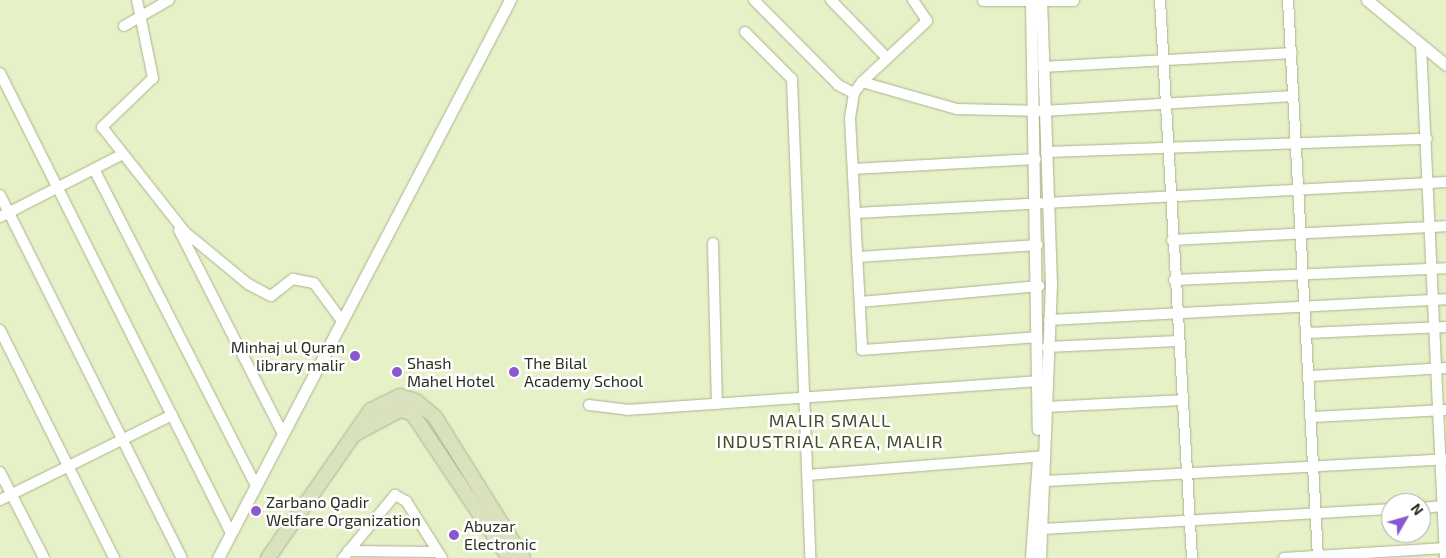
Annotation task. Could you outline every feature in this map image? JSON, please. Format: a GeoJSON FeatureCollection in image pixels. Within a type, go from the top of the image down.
{"type":"FeatureCollection","features":[{"type":"Feature","properties":{"kind":"main road"},"geometry":{"type":"LineString","coordinates":[[268,558],[354,435],[384,401],[400,396],[416,401],[435,417],[523,558]]}},
{"type":"Feature","properties":{"kind":"main road"},"geometry":{"type":"LineString","coordinates":[[354,435],[400,410],[412,412],[509,558]]}},
{"type":"Feature","properties":{"kind":"street"},"geometry":{"type":"LineString","coordinates":[[137,0],[153,78],[102,127],[185,232],[248,284],[271,296],[293,279],[314,283],[334,305],[342,321]]}},
{"type":"Feature","properties":{"kind":"street"},"geometry":{"type":"LineString","coordinates":[[124,26],[141,18],[169,0]]}},
{"type":"Feature","properties":{"kind":"street"},"geometry":{"type":"LineString","coordinates":[[218,558],[510,0]]}},
{"type":"Feature","properties":{"kind":"street"},"geometry":{"type":"LineString","coordinates":[[754,0],[838,85],[854,93]]}},
{"type":"Feature","properties":{"kind":"street"},"geometry":{"type":"LineString","coordinates":[[831,0],[887,58]]}},
{"type":"Feature","properties":{"kind":"street"},"geometry":{"type":"LineString","coordinates":[[913,0],[927,21],[862,82],[854,93],[850,118],[864,353],[1038,337]]}},
{"type":"Feature","properties":{"kind":"street"},"geometry":{"type":"LineString","coordinates":[[983,0],[1036,2],[1073,0]]}},
{"type":"Feature","properties":{"kind":"street"},"geometry":{"type":"LineString","coordinates":[[1160,0],[1174,280],[1192,558]]}},
{"type":"Feature","properties":{"kind":"street"},"geometry":{"type":"LineString","coordinates":[[1288,0],[1319,512],[1318,557]]}},
{"type":"Feature","properties":{"kind":"street"},"geometry":{"type":"LineString","coordinates":[[1366,0],[1446,65]]}},
{"type":"Feature","properties":{"kind":"street"},"geometry":{"type":"LineString","coordinates":[[1036,2],[1043,67],[1036,159],[1043,205],[1049,320],[1042,381],[1041,456],[1046,481],[1040,558]]}},
{"type":"Feature","properties":{"kind":"street"},"geometry":{"type":"LineString","coordinates":[[1031,558],[1046,407],[1038,337],[1038,245],[1043,205],[1046,152],[1039,110],[1036,2]]}},
{"type":"Feature","properties":{"kind":"street"},"geometry":{"type":"LineString","coordinates":[[745,32],[792,80],[810,558]]}},
{"type":"Feature","properties":{"kind":"street"},"geometry":{"type":"LineString","coordinates":[[1284,558],[1445,552],[1441,327],[1435,300],[1421,45]]}},
{"type":"Feature","properties":{"kind":"street"},"geometry":{"type":"LineString","coordinates":[[1043,67],[1163,58],[1292,53]]}},
{"type":"Feature","properties":{"kind":"street"},"geometry":{"type":"LineString","coordinates":[[0,73],[231,533]]}},
{"type":"Feature","properties":{"kind":"street"},"geometry":{"type":"LineString","coordinates":[[862,82],[957,109],[1039,110],[1294,96]]}},
{"type":"Feature","properties":{"kind":"street"},"geometry":{"type":"LineString","coordinates":[[1046,152],[1427,139]]}},
{"type":"Feature","properties":{"kind":"street"},"geometry":{"type":"LineString","coordinates":[[4,215],[124,154]]}},
{"type":"Feature","properties":{"kind":"street"},"geometry":{"type":"LineString","coordinates":[[853,169],[1036,159]]}},
{"type":"Feature","properties":{"kind":"street"},"geometry":{"type":"LineString","coordinates":[[94,169],[256,486]]}},
{"type":"Feature","properties":{"kind":"street"},"geometry":{"type":"LineString","coordinates":[[856,212],[1043,205],[1446,182]]}},
{"type":"Feature","properties":{"kind":"street"},"geometry":{"type":"LineString","coordinates":[[0,195],[4,215],[182,558]]}},
{"type":"Feature","properties":{"kind":"street"},"geometry":{"type":"LineString","coordinates":[[170,213],[283,434]]}},
{"type":"Feature","properties":{"kind":"street"},"geometry":{"type":"LineString","coordinates":[[1172,240],[1446,226]]}},
{"type":"Feature","properties":{"kind":"street"},"geometry":{"type":"LineString","coordinates":[[713,244],[717,404]]}},
{"type":"Feature","properties":{"kind":"street"},"geometry":{"type":"LineString","coordinates":[[858,257],[1038,245]]}},
{"type":"Feature","properties":{"kind":"street"},"geometry":{"type":"LineString","coordinates":[[1174,280],[1446,268]]}},
{"type":"Feature","properties":{"kind":"street"},"geometry":{"type":"LineString","coordinates":[[860,302],[1039,286]]}},
{"type":"Feature","properties":{"kind":"street"},"geometry":{"type":"LineString","coordinates":[[1049,320],[1176,314],[1307,304],[1446,299]]}},
{"type":"Feature","properties":{"kind":"street"},"geometry":{"type":"LineString","coordinates":[[1308,333],[1441,327]]}},
{"type":"Feature","properties":{"kind":"street"},"geometry":{"type":"LineString","coordinates":[[0,330],[114,558]]}},
{"type":"Feature","properties":{"kind":"street"},"geometry":{"type":"LineString","coordinates":[[1047,347],[1178,341]]}},
{"type":"Feature","properties":{"kind":"street"},"geometry":{"type":"LineString","coordinates":[[1311,376],[1442,368]]}},
{"type":"Feature","properties":{"kind":"street"},"geometry":{"type":"LineString","coordinates":[[589,405],[627,410],[1042,381]]}},
{"type":"Feature","properties":{"kind":"street"},"geometry":{"type":"LineString","coordinates":[[1046,407],[1182,400]]}},
{"type":"Feature","properties":{"kind":"street"},"geometry":{"type":"LineString","coordinates":[[1313,416],[1443,410]]}},
{"type":"Feature","properties":{"kind":"street"},"geometry":{"type":"LineString","coordinates":[[0,500],[172,415]]}},
{"type":"Feature","properties":{"kind":"street"},"geometry":{"type":"LineString","coordinates":[[808,475],[1041,456]]}},
{"type":"Feature","properties":{"kind":"street"},"geometry":{"type":"LineString","coordinates":[[1046,481],[1444,459]]}},
{"type":"Feature","properties":{"kind":"street"},"geometry":{"type":"LineString","coordinates":[[0,472],[44,558]]}},
{"type":"Feature","properties":{"kind":"street"},"geometry":{"type":"LineString","coordinates":[[346,555],[395,495],[406,501],[440,555]]}},
{"type":"Feature","properties":{"kind":"street"},"geometry":{"type":"LineString","coordinates":[[1431,508],[1445,507]]}},
{"type":"Feature","properties":{"kind":"street"},"geometry":{"type":"LineString","coordinates":[[1043,529],[1381,509]]}},
{"type":"Feature","properties":{"kind":"street"},"geometry":{"type":"LineString","coordinates":[[346,555],[440,555]]}},
{"type":"Feature","properties":{"kind":"place","name":"Minhaj ul Quran library malir"},"geometry":{"type":"Point","coordinates":[355,356]}},
{"type":"Feature","properties":{"kind":"place","name":"Shash Mahel Hotel"},"geometry":{"type":"Point","coordinates":[397,372]}},
{"type":"Feature","properties":{"kind":"place","name":"The Bilal Academy School"},"geometry":{"type":"Point","coordinates":[514,372]}},
{"type":"Feature","properties":{"kind":"place","name":"Zarbano Qadir Welfare Organization"},"geometry":{"type":"Point","coordinates":[256,511]}},
{"type":"Feature","properties":{"kind":"place","name":"Abuzar Electronic"},"geometry":{"type":"Point","coordinates":[454,535]}},
{"type":"Feature","properties":{"kind":"district","name":"MALIR SMALL INDUSTRIAL AREA, MALIR"},"geometry":{"type":"Point","coordinates":[830,431]}}]}
